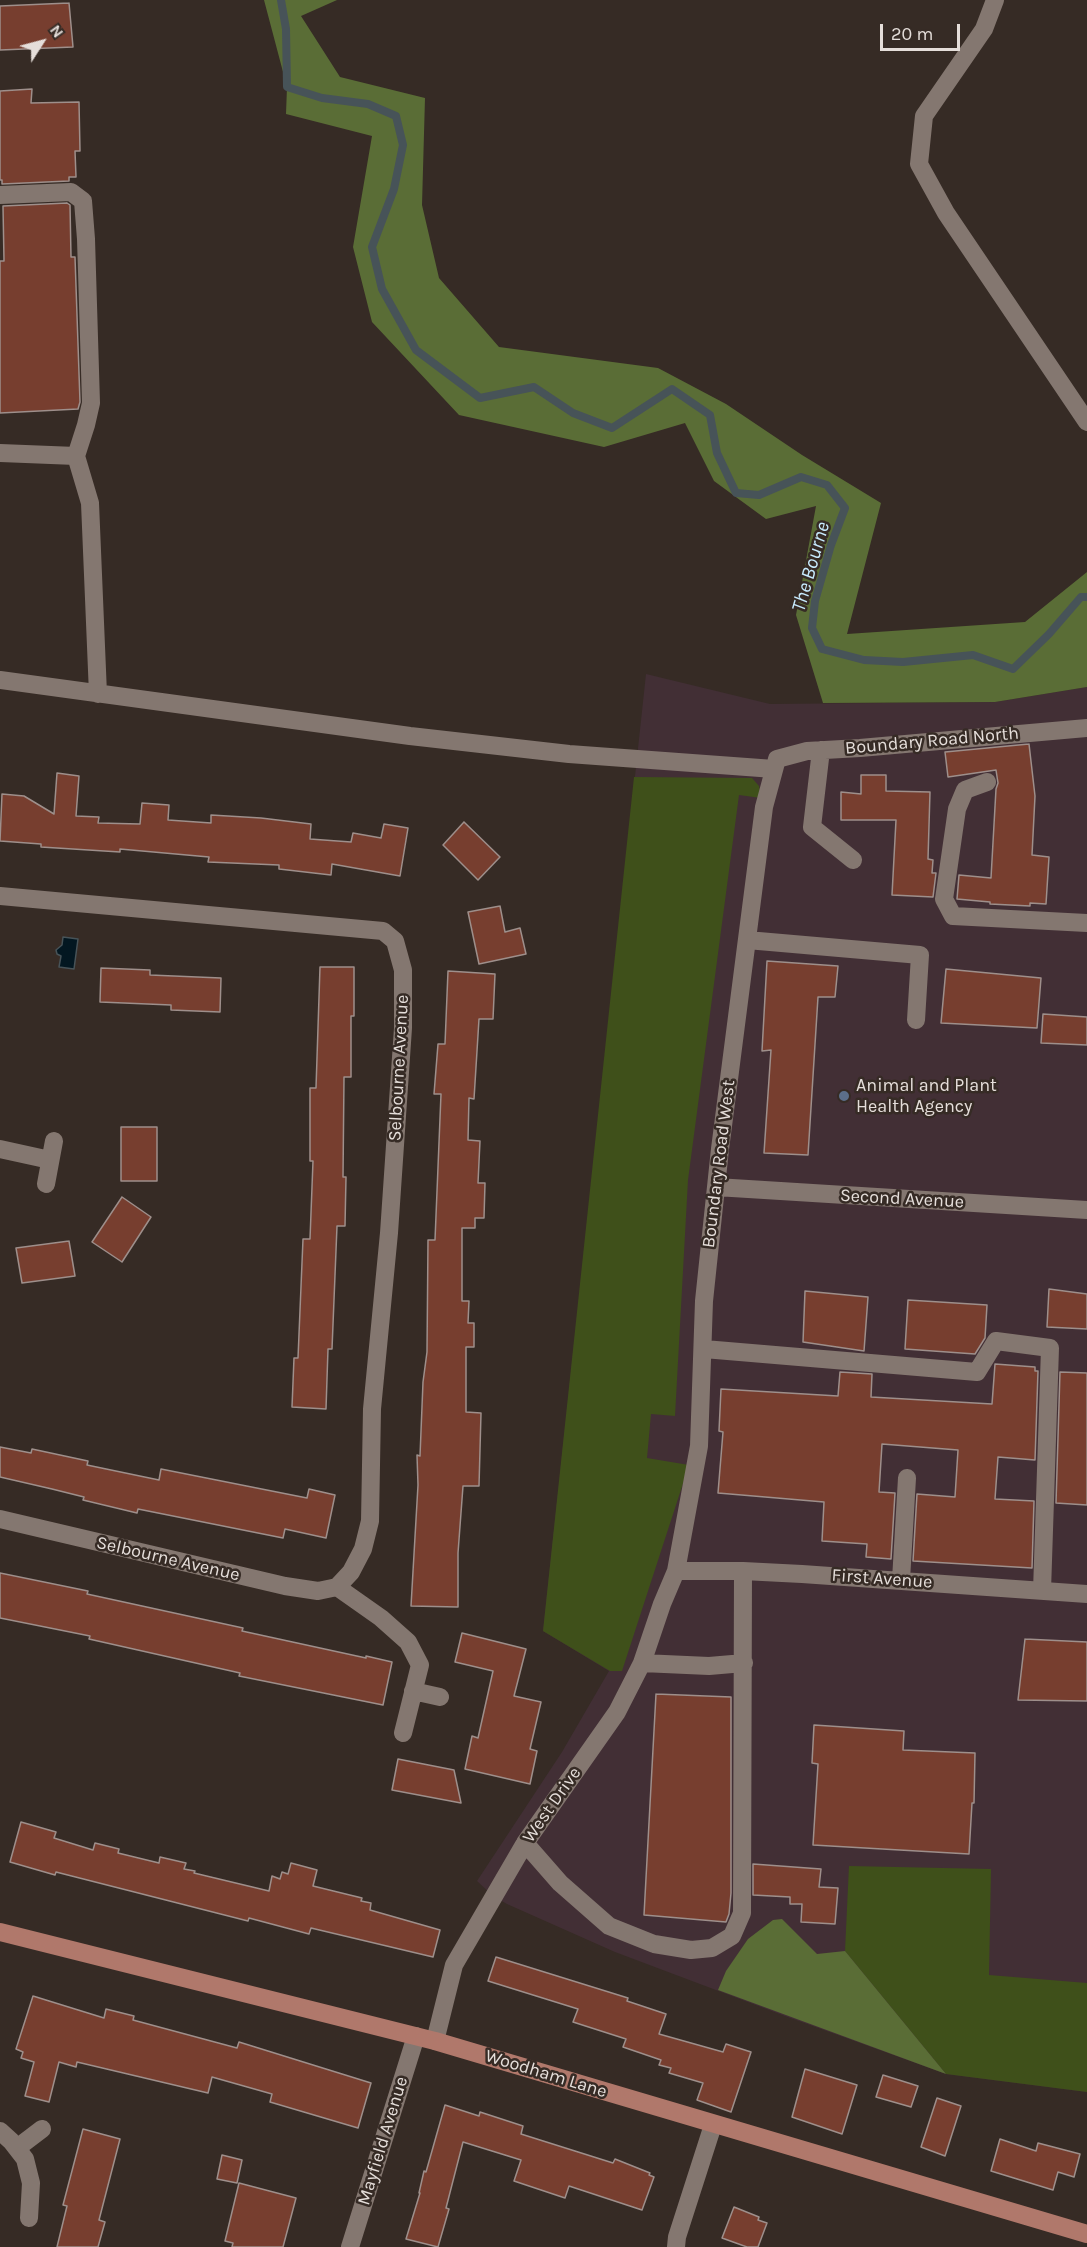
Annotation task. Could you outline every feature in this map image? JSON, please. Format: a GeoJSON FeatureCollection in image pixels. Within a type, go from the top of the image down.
{"type":"FeatureCollection","features":[{"type":"Feature","properties":{"kind":"main road","name":"Woodham Lane"},"geometry":{"type":"LineString","coordinates":[[0,1932],[435,2041],[1087,2234]]}},
{"type":"Feature","properties":{"kind":"street"},"geometry":{"type":"LineString","coordinates":[[995,0],[984,29],[924,116],[919,164],[946,213],[1087,422]]}},
{"type":"Feature","properties":{"kind":"street"},"geometry":{"type":"LineString","coordinates":[[0,195],[71,192],[83,201],[91,403],[76,456],[90,504],[98,694]]}},
{"type":"Feature","properties":{"kind":"street"},"geometry":{"type":"LineString","coordinates":[[0,453],[76,456]]}},
{"type":"Feature","properties":{"kind":"street","name":"Boundary Road North"},"geometry":{"type":"LineString","coordinates":[[0,680],[410,736],[569,754],[776,764],[807,751],[1087,728]]}},
{"type":"Feature","properties":{"kind":"street"},"geometry":{"type":"LineString","coordinates":[[821,750],[812,827],[853,860]]}},
{"type":"Feature","properties":{"kind":"street","name":"Boundary Road West"},"geometry":{"type":"LineString","coordinates":[[676,1571],[699,1446],[704,1301],[716,1187],[764,807],[776,764]]}},
{"type":"Feature","properties":{"kind":"street"},"geometry":{"type":"LineString","coordinates":[[987,782],[964,790],[957,809],[944,899],[953,916],[1087,923]]}},
{"type":"Feature","properties":{"kind":"street","name":"Selbourne Avenue"},"geometry":{"type":"LineString","coordinates":[[0,896],[360,927],[383,931],[395,941],[403,970],[403,1028],[372,1408],[370,1521],[363,1549],[351,1572],[337,1587],[318,1591],[285,1586],[0,1519]]}},
{"type":"Feature","properties":{"kind":"street"},"geometry":{"type":"LineString","coordinates":[[747,940],[921,954],[916,1020]]}},
{"type":"Feature","properties":{"kind":"street"},"geometry":{"type":"LineString","coordinates":[[46,1184],[54,1141]]}},
{"type":"Feature","properties":{"kind":"street"},"geometry":{"type":"LineString","coordinates":[[0,1149],[50,1160]]}},
{"type":"Feature","properties":{"kind":"street","name":"Second Avenue"},"geometry":{"type":"LineString","coordinates":[[716,1187],[1087,1210]]}},
{"type":"Feature","properties":{"kind":"street"},"geometry":{"type":"LineString","coordinates":[[704,1350],[977,1372],[996,1341],[1050,1348],[1042,1591]]}},
{"type":"Feature","properties":{"kind":"street"},"geometry":{"type":"LineString","coordinates":[[901,1580],[907,1478]]}},
{"type":"Feature","properties":{"kind":"street","name":"First Avenue"},"geometry":{"type":"LineString","coordinates":[[676,1571],[743,1571],[1087,1594]]}},
{"type":"Feature","properties":{"kind":"street","name":"West Drive"},"geometry":{"type":"LineString","coordinates":[[435,2041],[454,1965],[525,1843],[617,1712],[642,1663],[676,1571]]}},
{"type":"Feature","properties":{"kind":"street"},"geometry":{"type":"LineString","coordinates":[[525,1843],[560,1883],[609,1926],[654,1944],[691,1950],[712,1948],[732,1936],[742,1913],[743,1571]]}},
{"type":"Feature","properties":{"kind":"street"},"geometry":{"type":"LineString","coordinates":[[337,1587],[381,1618],[408,1642],[420,1665],[403,1733]]}},
{"type":"Feature","properties":{"kind":"street"},"geometry":{"type":"LineString","coordinates":[[642,1663],[709,1666],[744,1663]]}},
{"type":"Feature","properties":{"kind":"street"},"geometry":{"type":"LineString","coordinates":[[413,1691],[440,1697]]}},
{"type":"Feature","properties":{"kind":"street","name":"Mayfield Avenue"},"geometry":{"type":"LineString","coordinates":[[350,2247],[416,2036]]}},
{"type":"Feature","properties":{"kind":"street"},"geometry":{"type":"LineString","coordinates":[[676,2247],[677,2237],[713,2124]]}},
{"type":"Feature","properties":{"kind":"street"},"geometry":{"type":"LineString","coordinates":[[17,2148],[42,2129]]}},
{"type":"Feature","properties":{"kind":"street"},"geometry":{"type":"LineString","coordinates":[[0,2131],[25,2159],[31,2184],[29,2218]]}},
{"type":"Feature","properties":{"kind":"shaded area","name":"Animal and Plant Health Agency"},"geometry":{"type":"Polygon","coordinates":[[[646,674],[770,704],[995,702],[1087,687],[1087,2092],[946,2074],[615,1952],[507,1904],[493,1896],[477,1881],[562,1752],[609,1671],[543,1631],[646,674]]]}},
{"type":"Feature","properties":{"kind":"green space"},"geometry":{"type":"Polygon","coordinates":[[[264,0],[337,0],[301,16],[340,77],[425,98],[422,205],[439,278],[499,347],[658,368],[726,404],[802,455],[881,503],[847,634],[1025,622],[1087,572],[1087,687],[995,702],[823,703],[796,615],[816,506],[766,519],[714,481],[685,423],[604,447],[459,415],[372,322],[353,247],[372,136],[286,114],[287,87],[264,0]]]}},
{"type":"Feature","properties":{"kind":"green space"},"geometry":{"type":"Polygon","coordinates":[[[634,777],[752,778],[759,786],[761,798],[739,795],[688,1180],[675,1416],[651,1414],[647,1458],[689,1465],[622,1671],[610,1671],[543,1631],[634,777]]]}},
{"type":"Feature","properties":{"kind":"green space"},"geometry":{"type":"Polygon","coordinates":[[[849,1866],[991,1869],[989,1975],[1087,1983],[1087,2092],[946,2074],[845,1951],[849,1866]]]}},
{"type":"Feature","properties":{"kind":"green space"},"geometry":{"type":"Polygon","coordinates":[[[782,1919],[817,1954],[845,1951],[946,2074],[718,1990],[726,1971],[748,1939],[773,1920],[782,1919]]]}},
{"type":"Feature","properties":{"kind":"water"},"geometry":{"type":"Polygon","coordinates":[[[63,937],[78,939],[74,969],[59,967],[61,956],[56,950],[62,945],[63,937]]]}},
{"type":"Feature","properties":{"kind":"building"},"geometry":{"type":"Polygon","coordinates":[[[69,3],[73,47],[0,50],[0,6],[69,3]]]}},
{"type":"Feature","properties":{"kind":"building"},"geometry":{"type":"Polygon","coordinates":[[[32,89],[31,103],[79,102],[80,151],[75,151],[76,177],[69,177],[69,181],[2,184],[0,180],[0,91],[32,89]]]}},
{"type":"Feature","properties":{"kind":"building"},"geometry":{"type":"Polygon","coordinates":[[[67,203],[70,205],[71,257],[75,257],[80,402],[78,409],[0,413],[0,261],[4,261],[3,206],[67,203]]]}},
{"type":"Feature","properties":{"kind":"building"},"geometry":{"type":"Polygon","coordinates":[[[1029,744],[1035,796],[1032,855],[1049,857],[1046,904],[1030,903],[1030,906],[990,904],[990,902],[957,899],[959,875],[991,878],[998,783],[996,770],[948,777],[945,752],[1029,744]]]}},
{"type":"Feature","properties":{"kind":"building"},"geometry":{"type":"Polygon","coordinates":[[[57,773],[79,776],[76,816],[99,817],[98,823],[140,824],[142,803],[169,805],[168,820],[211,823],[211,815],[311,824],[310,839],[351,842],[353,833],[381,838],[384,824],[408,828],[400,876],[332,864],[331,875],[279,869],[279,865],[208,862],[209,857],[120,849],[120,852],[41,847],[41,844],[0,841],[2,794],[24,796],[54,814],[57,773]]]}},
{"type":"Feature","properties":{"kind":"building"},"geometry":{"type":"Polygon","coordinates":[[[861,775],[886,775],[886,791],[930,792],[928,859],[933,860],[932,873],[936,873],[933,897],[892,895],[896,820],[841,820],[841,792],[861,794],[861,775]]]}},
{"type":"Feature","properties":{"kind":"building"},"geometry":{"type":"Polygon","coordinates":[[[464,822],[500,857],[478,880],[443,845],[464,822]]]}},
{"type":"Feature","properties":{"kind":"building"},"geometry":{"type":"Polygon","coordinates":[[[500,906],[505,932],[520,928],[526,954],[479,964],[468,912],[500,906]]]}},
{"type":"Feature","properties":{"kind":"building"},"geometry":{"type":"Polygon","coordinates":[[[767,961],[838,966],[835,997],[818,997],[808,1155],[764,1153],[771,1050],[762,1051],[767,961]]]}},
{"type":"Feature","properties":{"kind":"building"},"geometry":{"type":"Polygon","coordinates":[[[320,967],[354,967],[351,1077],[344,1077],[345,1226],[337,1226],[332,1349],[328,1349],[326,1409],[292,1407],[294,1358],[298,1358],[303,1239],[310,1239],[313,1161],[310,1161],[310,1088],[316,1088],[320,967]]]}},
{"type":"Feature","properties":{"kind":"building"},"geometry":{"type":"Polygon","coordinates":[[[101,968],[150,970],[150,975],[221,978],[220,1012],[171,1010],[171,1005],[100,1002],[101,968]]]}},
{"type":"Feature","properties":{"kind":"building"},"geometry":{"type":"Polygon","coordinates":[[[946,969],[1041,978],[1037,1028],[941,1023],[946,969]]]}},
{"type":"Feature","properties":{"kind":"building"},"geometry":{"type":"Polygon","coordinates":[[[448,971],[495,974],[493,1019],[479,1019],[474,1099],[469,1098],[468,1140],[480,1141],[478,1183],[485,1183],[484,1218],[475,1218],[475,1228],[462,1228],[462,1301],[469,1301],[468,1323],[474,1323],[474,1347],[466,1347],[466,1412],[481,1413],[479,1486],[463,1486],[458,1553],[458,1607],[411,1606],[418,1485],[417,1455],[420,1456],[423,1382],[427,1352],[428,1240],[435,1240],[441,1094],[434,1094],[438,1044],[445,1044],[448,971]]]}},
{"type":"Feature","properties":{"kind":"building"},"geometry":{"type":"Polygon","coordinates":[[[1043,1014],[1087,1017],[1087,1045],[1041,1043],[1043,1014]]]}},
{"type":"Feature","properties":{"kind":"building"},"geometry":{"type":"Polygon","coordinates":[[[121,1127],[157,1127],[157,1181],[121,1181],[121,1127]]]}},
{"type":"Feature","properties":{"kind":"building"},"geometry":{"type":"Polygon","coordinates":[[[122,1197],[151,1217],[122,1262],[92,1242],[122,1197]]]}},
{"type":"Feature","properties":{"kind":"building"},"geometry":{"type":"Polygon","coordinates":[[[69,1241],[75,1276],[22,1283],[16,1248],[69,1241]]]}},
{"type":"Feature","properties":{"kind":"building"},"geometry":{"type":"Polygon","coordinates":[[[1049,1289],[1087,1294],[1087,1329],[1047,1327],[1049,1289]]]}},
{"type":"Feature","properties":{"kind":"building"},"geometry":{"type":"Polygon","coordinates":[[[805,1291],[868,1297],[864,1351],[803,1342],[805,1291]]]}},
{"type":"Feature","properties":{"kind":"building"},"geometry":{"type":"Polygon","coordinates":[[[908,1300],[987,1305],[985,1338],[975,1354],[905,1349],[908,1300]]]}},
{"type":"Feature","properties":{"kind":"building"},"geometry":{"type":"Polygon","coordinates":[[[995,1364],[1035,1367],[1035,1371],[1038,1371],[1035,1460],[998,1457],[995,1499],[1034,1501],[1032,1568],[913,1561],[917,1494],[955,1497],[958,1450],[882,1444],[879,1492],[895,1493],[891,1559],[866,1557],[867,1544],[822,1541],[824,1502],[718,1493],[723,1432],[719,1431],[721,1389],[838,1396],[840,1372],[872,1374],[871,1397],[992,1404],[995,1364]]]}},
{"type":"Feature","properties":{"kind":"building"},"geometry":{"type":"Polygon","coordinates":[[[1060,1372],[1087,1373],[1087,1505],[1056,1503],[1060,1372]]]}},
{"type":"Feature","properties":{"kind":"building"},"geometry":{"type":"Polygon","coordinates":[[[0,1447],[31,1453],[32,1449],[88,1461],[87,1465],[159,1480],[161,1469],[307,1498],[309,1489],[335,1495],[326,1538],[285,1529],[283,1538],[138,1509],[137,1513],[83,1500],[84,1497],[0,1477],[0,1447]]]}},
{"type":"Feature","properties":{"kind":"building"},"geometry":{"type":"Polygon","coordinates":[[[0,1573],[88,1591],[87,1594],[243,1628],[242,1631],[392,1662],[383,1705],[239,1676],[240,1673],[89,1639],[90,1636],[0,1618],[0,1573]]]}},
{"type":"Feature","properties":{"kind":"building"},"geometry":{"type":"Polygon","coordinates":[[[462,1633],[526,1649],[514,1696],[541,1702],[530,1749],[537,1751],[530,1784],[465,1769],[472,1736],[478,1738],[493,1671],[455,1662],[462,1633]]]}},
{"type":"Feature","properties":{"kind":"building"},"geometry":{"type":"Polygon","coordinates":[[[1025,1639],[1087,1642],[1087,1701],[1018,1700],[1025,1639]]]}},
{"type":"Feature","properties":{"kind":"building"},"geometry":{"type":"Polygon","coordinates":[[[656,1694],[731,1697],[731,1893],[726,1922],[644,1915],[656,1694]]]}},
{"type":"Feature","properties":{"kind":"building"},"geometry":{"type":"Polygon","coordinates":[[[814,1725],[904,1731],[903,1750],[975,1753],[974,1803],[972,1803],[969,1854],[813,1845],[818,1764],[812,1763],[814,1725]]]}},
{"type":"Feature","properties":{"kind":"building"},"geometry":{"type":"Polygon","coordinates":[[[398,1759],[454,1770],[461,1803],[392,1790],[398,1759]]]}},
{"type":"Feature","properties":{"kind":"building"},"geometry":{"type":"Polygon","coordinates":[[[21,1822],[56,1832],[54,1838],[93,1850],[95,1843],[119,1849],[118,1853],[159,1863],[160,1857],[186,1863],[184,1869],[195,1871],[194,1873],[269,1891],[272,1876],[280,1879],[282,1872],[288,1874],[291,1863],[317,1870],[313,1886],[362,1898],[361,1901],[371,1903],[370,1910],[440,1930],[433,1957],[311,1928],[309,1934],[249,1918],[248,1921],[10,1862],[21,1822]]]}},
{"type":"Feature","properties":{"kind":"building"},"geometry":{"type":"Polygon","coordinates":[[[753,1864],[821,1869],[819,1887],[838,1888],[835,1924],[801,1922],[802,1904],[790,1904],[790,1897],[753,1895],[753,1864]]]}},
{"type":"Feature","properties":{"kind":"building"},"geometry":{"type":"Polygon","coordinates":[[[496,1957],[628,1998],[627,2001],[666,2014],[659,2034],[723,2052],[726,2044],[751,2052],[731,2112],[697,2100],[703,2083],[669,2073],[671,2068],[659,2065],[661,2060],[623,2047],[626,2039],[573,2022],[578,2009],[488,1981],[496,1957]]]}},
{"type":"Feature","properties":{"kind":"building"},"geometry":{"type":"Polygon","coordinates":[[[33,1996],[104,2018],[106,2009],[134,2016],[133,2020],[237,2048],[239,2042],[371,2083],[358,2128],[270,2102],[272,2094],[212,2077],[208,2093],[77,2062],[76,2067],[59,2062],[49,2102],[25,2096],[34,2062],[21,2058],[23,2052],[16,2049],[33,1996]]]}},
{"type":"Feature","properties":{"kind":"building"},"geometry":{"type":"Polygon","coordinates":[[[805,2069],[857,2085],[842,2134],[792,2117],[805,2069]]]}},
{"type":"Feature","properties":{"kind":"building"},"geometry":{"type":"Polygon","coordinates":[[[883,2075],[918,2086],[911,2107],[876,2097],[883,2075]]]}},
{"type":"Feature","properties":{"kind":"building"},"geometry":{"type":"Polygon","coordinates":[[[937,2098],[961,2106],[945,2156],[921,2147],[937,2098]]]}},
{"type":"Feature","properties":{"kind":"building"},"geometry":{"type":"Polygon","coordinates":[[[445,2105],[479,2116],[480,2112],[523,2126],[521,2134],[613,2163],[615,2159],[650,2173],[649,2175],[654,2177],[642,2210],[569,2186],[565,2198],[514,2181],[521,2160],[463,2142],[446,2208],[449,2209],[438,2247],[406,2239],[445,2105]]]}},
{"type":"Feature","properties":{"kind":"building"},"geometry":{"type":"Polygon","coordinates":[[[83,2129],[120,2139],[99,2220],[105,2222],[98,2247],[57,2247],[67,2206],[63,2205],[83,2129]]]}},
{"type":"Feature","properties":{"kind":"building"},"geometry":{"type":"Polygon","coordinates":[[[1000,2139],[1036,2151],[1038,2143],[1080,2154],[1074,2177],[1058,2172],[1053,2190],[991,2171],[1000,2139]]]}},
{"type":"Feature","properties":{"kind":"building"},"geometry":{"type":"Polygon","coordinates":[[[222,2155],[242,2160],[237,2183],[217,2179],[222,2155]]]}},
{"type":"Feature","properties":{"kind":"building"},"geometry":{"type":"Polygon","coordinates":[[[239,2183],[296,2198],[283,2247],[232,2247],[233,2243],[225,2241],[239,2183]]]}},
{"type":"Feature","properties":{"kind":"building"},"geometry":{"type":"Polygon","coordinates":[[[734,2207],[759,2217],[758,2220],[767,2223],[758,2247],[747,2247],[722,2238],[734,2207]]]}},
{"type":"Feature","properties":{"kind":"waterway","name":"The Bourne"},"geometry":{"type":"LineString","coordinates":[[281,0],[286,29],[287,87],[322,98],[368,104],[396,116],[403,145],[394,189],[372,247],[382,289],[416,350],[480,398],[534,387],[573,413],[612,428],[672,389],[710,415],[717,453],[736,493],[759,495],[801,477],[827,485],[845,508],[831,545],[815,601],[812,628],[822,649],[864,660],[903,662],[973,655],[1013,669],[1049,634],[1081,597],[1087,597]]}},
{"type":"Feature","properties":{"kind":"place","name":"Animal and Plant Health Agency"},"geometry":{"type":"Point","coordinates":[844,1096]}}]}
